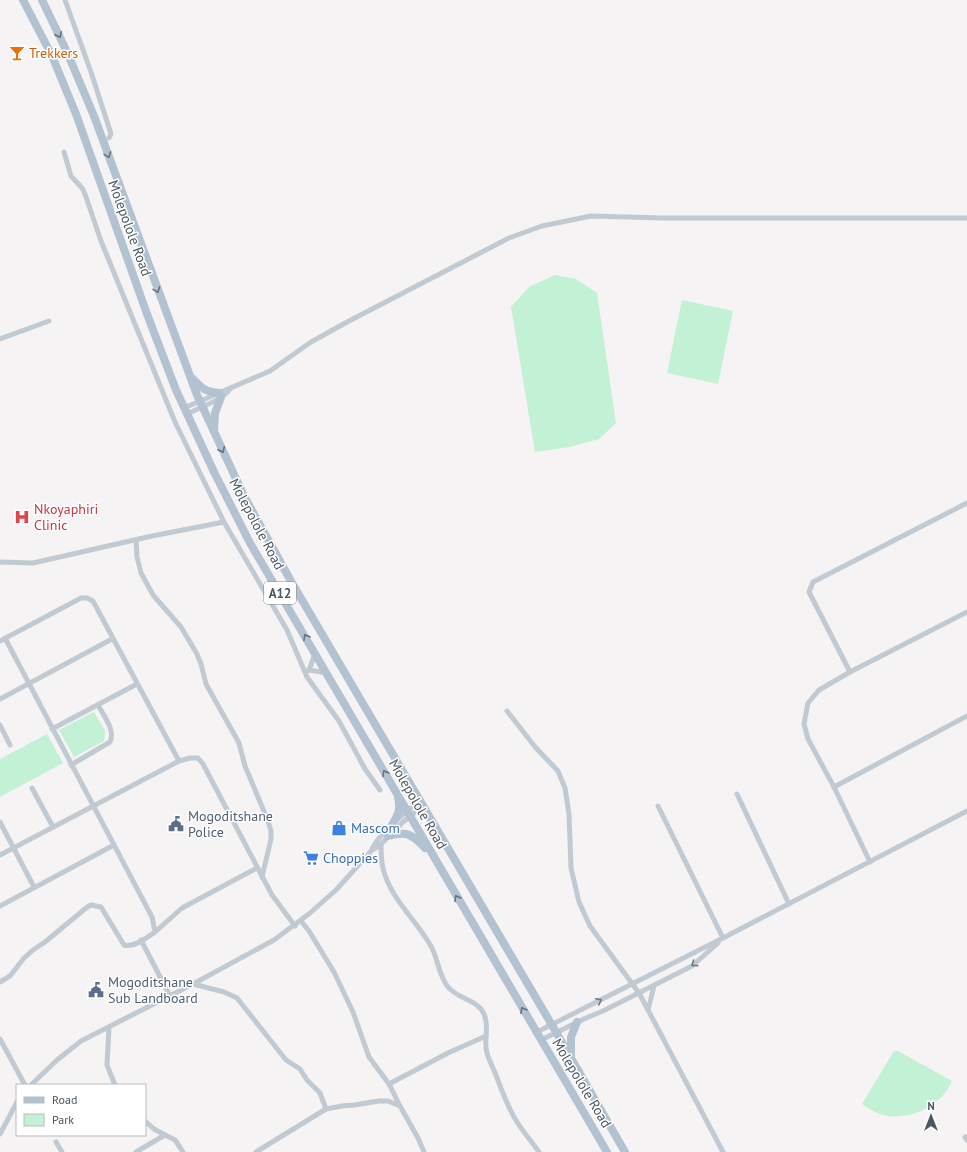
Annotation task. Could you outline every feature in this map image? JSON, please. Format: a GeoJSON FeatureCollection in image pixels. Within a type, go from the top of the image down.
{"type":"FeatureCollection","features":[{"type":"Feature","properties":{"kind":"main road","name":"Molepolole Road"},"geometry":{"type":"LineString","coordinates":[[23,0],[52,56],[76,114],[147,314],[186,411],[215,474],[250,543],[409,813],[432,856],[566,1080],[607,1152]]}},
{"type":"Feature","properties":{"kind":"main road","name":"Molepolole Road"},"geometry":{"type":"LineString","coordinates":[[42,0],[67,52],[94,116],[189,375],[244,496],[289,576],[625,1152]]}},
{"type":"Feature","properties":{"kind":"main road"},"geometry":{"type":"LineString","coordinates":[[189,375],[204,390],[220,395],[215,413],[214,432]]}},
{"type":"Feature","properties":{"kind":"main road"},"geometry":{"type":"LineString","coordinates":[[392,825],[398,816],[400,808],[397,793]]}},
{"type":"Feature","properties":{"kind":"main road"},"geometry":{"type":"LineString","coordinates":[[388,836],[402,833],[407,834],[415,838],[432,856]]}},
{"type":"Feature","properties":{"kind":"main road"},"geometry":{"type":"LineString","coordinates":[[572,1059],[570,1049],[571,1037],[577,1022]]}},
{"type":"Feature","properties":{"kind":"street"},"geometry":{"type":"LineString","coordinates":[[65,0],[94,78],[111,134],[109,138]]}},
{"type":"Feature","properties":{"kind":"street"},"geometry":{"type":"LineString","coordinates":[[64,152],[71,176],[82,188],[85,194],[101,241],[175,422],[224,522],[287,630],[307,671],[339,721],[365,769],[380,790]]}},
{"type":"Feature","properties":{"kind":"street"},"geometry":{"type":"LineString","coordinates":[[186,411],[270,371],[310,342],[349,321],[509,238],[542,226],[591,216],[677,218],[967,218]]}},
{"type":"Feature","properties":{"kind":"street"},"geometry":{"type":"LineString","coordinates":[[0,339],[49,321]]}},
{"type":"Feature","properties":{"kind":"street"},"geometry":{"type":"LineString","coordinates":[[850,672],[809,592],[813,582],[967,503]]}},
{"type":"Feature","properties":{"kind":"street"},"geometry":{"type":"LineString","coordinates":[[0,562],[33,563],[224,522]]}},
{"type":"Feature","properties":{"kind":"street"},"geometry":{"type":"LineString","coordinates":[[136,540],[137,557],[141,573],[153,596],[181,628],[197,654],[206,684],[239,744],[245,766],[268,821],[271,831],[271,839],[262,877]]}},
{"type":"Feature","properties":{"kind":"street"},"geometry":{"type":"LineString","coordinates":[[155,932],[152,917],[29,683],[2,639],[81,598],[87,598],[93,601],[179,761]]}},
{"type":"Feature","properties":{"kind":"street"},"geometry":{"type":"LineString","coordinates":[[870,862],[834,787],[808,739],[804,724],[808,703],[819,690],[850,672],[967,612]]}},
{"type":"Feature","properties":{"kind":"street"},"geometry":{"type":"LineString","coordinates":[[0,699],[112,638]]}},
{"type":"Feature","properties":{"kind":"street"},"geometry":{"type":"LineString","coordinates":[[307,671],[316,654]]}},
{"type":"Feature","properties":{"kind":"street"},"geometry":{"type":"LineString","coordinates":[[307,671],[327,674]]}},
{"type":"Feature","properties":{"kind":"street"},"geometry":{"type":"LineString","coordinates":[[52,729],[137,684]]}},
{"type":"Feature","properties":{"kind":"street"},"geometry":{"type":"LineString","coordinates":[[72,765],[110,742],[112,738],[111,730],[98,705]]}},
{"type":"Feature","properties":{"kind":"street"},"geometry":{"type":"LineString","coordinates":[[507,711],[536,748],[558,771],[565,788],[569,814],[571,868],[579,902],[590,926],[639,993],[723,1152]]}},
{"type":"Feature","properties":{"kind":"street"},"geometry":{"type":"LineString","coordinates":[[834,787],[967,716]]}},
{"type":"Feature","properties":{"kind":"street"},"geometry":{"type":"LineString","coordinates":[[0,725],[10,745]]}},
{"type":"Feature","properties":{"kind":"street"},"geometry":{"type":"LineString","coordinates":[[0,854],[179,761],[190,758],[198,758],[203,764],[272,895],[295,926]]}},
{"type":"Feature","properties":{"kind":"street"},"geometry":{"type":"LineString","coordinates":[[32,788],[54,827]]}},
{"type":"Feature","properties":{"kind":"street"},"geometry":{"type":"LineString","coordinates":[[737,794],[789,904]]}},
{"type":"Feature","properties":{"kind":"street"},"geometry":{"type":"LineString","coordinates":[[372,850],[375,843],[392,825],[422,804]]}},
{"type":"Feature","properties":{"kind":"street"},"geometry":{"type":"LineString","coordinates":[[658,806],[723,938]]}},
{"type":"Feature","properties":{"kind":"street"},"geometry":{"type":"LineString","coordinates":[[537,1032],[723,938],[967,811]]}},
{"type":"Feature","properties":{"kind":"street"},"geometry":{"type":"LineString","coordinates":[[32,1084],[56,1060],[81,1041],[262,947],[295,926],[336,890],[372,850],[381,844],[409,813]]}},
{"type":"Feature","properties":{"kind":"street"},"geometry":{"type":"LineString","coordinates":[[0,822],[34,887]]}},
{"type":"Feature","properties":{"kind":"street"},"geometry":{"type":"LineString","coordinates":[[381,844],[382,868],[386,881],[428,941],[447,986],[458,996],[477,1005],[484,1013],[487,1023],[487,1054],[516,1122],[539,1152]]}},
{"type":"Feature","properties":{"kind":"street"},"geometry":{"type":"LineString","coordinates":[[0,906],[114,845]]}},
{"type":"Feature","properties":{"kind":"street"},"geometry":{"type":"LineString","coordinates":[[0,982],[10,976],[24,958],[33,950],[46,942],[91,905],[101,907],[124,945],[132,945],[155,932],[182,908],[257,868]]}},
{"type":"Feature","properties":{"kind":"street"},"geometry":{"type":"LineString","coordinates":[[301,921],[334,972],[348,1001],[369,1057],[389,1084],[424,1152]]}},
{"type":"Feature","properties":{"kind":"street"},"geometry":{"type":"LineString","coordinates":[[541,1040],[603,1011],[692,966],[723,938]]}},
{"type":"Feature","properties":{"kind":"street"},"geometry":{"type":"LineString","coordinates":[[141,940],[170,996]]}},
{"type":"Feature","properties":{"kind":"street"},"geometry":{"type":"LineString","coordinates":[[193,984],[224,992],[237,998],[286,1060],[300,1069],[307,1080],[320,1093],[326,1109]]}},
{"type":"Feature","properties":{"kind":"street"},"geometry":{"type":"LineString","coordinates":[[648,1010],[654,986]]}},
{"type":"Feature","properties":{"kind":"street"},"geometry":{"type":"LineString","coordinates":[[581,1010],[586,1018]]}},
{"type":"Feature","properties":{"kind":"street"},"geometry":{"type":"LineString","coordinates":[[109,1027],[107,1065],[115,1084]]}},
{"type":"Feature","properties":{"kind":"street"},"geometry":{"type":"LineString","coordinates":[[389,1084],[454,1050],[486,1036]]}},
{"type":"Feature","properties":{"kind":"street"},"geometry":{"type":"LineString","coordinates":[[0,1039],[24,1084]]}},
{"type":"Feature","properties":{"kind":"street"},"geometry":{"type":"LineString","coordinates":[[256,1152],[326,1109],[379,1101],[388,1101],[400,1106]]}},
{"type":"Feature","properties":{"kind":"street"},"geometry":{"type":"LineString","coordinates":[[0,1134],[16,1104]]}},
{"type":"Feature","properties":{"kind":"street"},"geometry":{"type":"LineString","coordinates":[[146,1122],[154,1129],[175,1140],[183,1152]]}},
{"type":"Feature","properties":{"kind":"street"},"geometry":{"type":"LineString","coordinates":[[136,1152],[165,1135]]}},
{"type":"Feature","properties":{"kind":"street"},"geometry":{"type":"LineString","coordinates":[[56,1142],[62,1152]]}},
{"type":"Feature","properties":{"kind":"green space"},"geometry":{"type":"Polygon","coordinates":[[[555,275],[576,279],[597,293],[616,423],[599,439],[570,447],[535,452],[511,307],[529,287],[555,275]]]}},
{"type":"Feature","properties":{"kind":"green space"},"geometry":{"type":"Polygon","coordinates":[[[682,300],[733,311],[718,384],[667,373],[682,300]]]}},
{"type":"Feature","properties":{"kind":"green space"},"geometry":{"type":"Polygon","coordinates":[[[94,712],[105,731],[104,741],[74,757],[59,730],[94,712]]]}},
{"type":"Feature","properties":{"kind":"green space"},"geometry":{"type":"Polygon","coordinates":[[[47,734],[63,763],[0,797],[0,759],[47,734]]]}},
{"type":"Feature","properties":{"kind":"green space"},"geometry":{"type":"Polygon","coordinates":[[[894,1051],[898,1051],[952,1081],[941,1097],[926,1109],[907,1115],[888,1116],[871,1110],[862,1104],[894,1051]]]}},
{"type":"Feature","properties":{"kind":"place","name":"Trekkers"},"geometry":{"type":"Point","coordinates":[17,53]}},
{"type":"Feature","properties":{"kind":"place","name":"Nkoyaphiri Clinic"},"geometry":{"type":"Point","coordinates":[22,517]}},
{"type":"Feature","properties":{"kind":"place","name":"Mogoditshane Police"},"geometry":{"type":"Point","coordinates":[176,824]}},
{"type":"Feature","properties":{"kind":"place","name":"Mascom"},"geometry":{"type":"Point","coordinates":[339,828]}},
{"type":"Feature","properties":{"kind":"place","name":"Choppies"},"geometry":{"type":"Point","coordinates":[311,858]}},
{"type":"Feature","properties":{"kind":"place","name":"Mogoditshane Sub Landboard"},"geometry":{"type":"Point","coordinates":[96,990]}}]}
